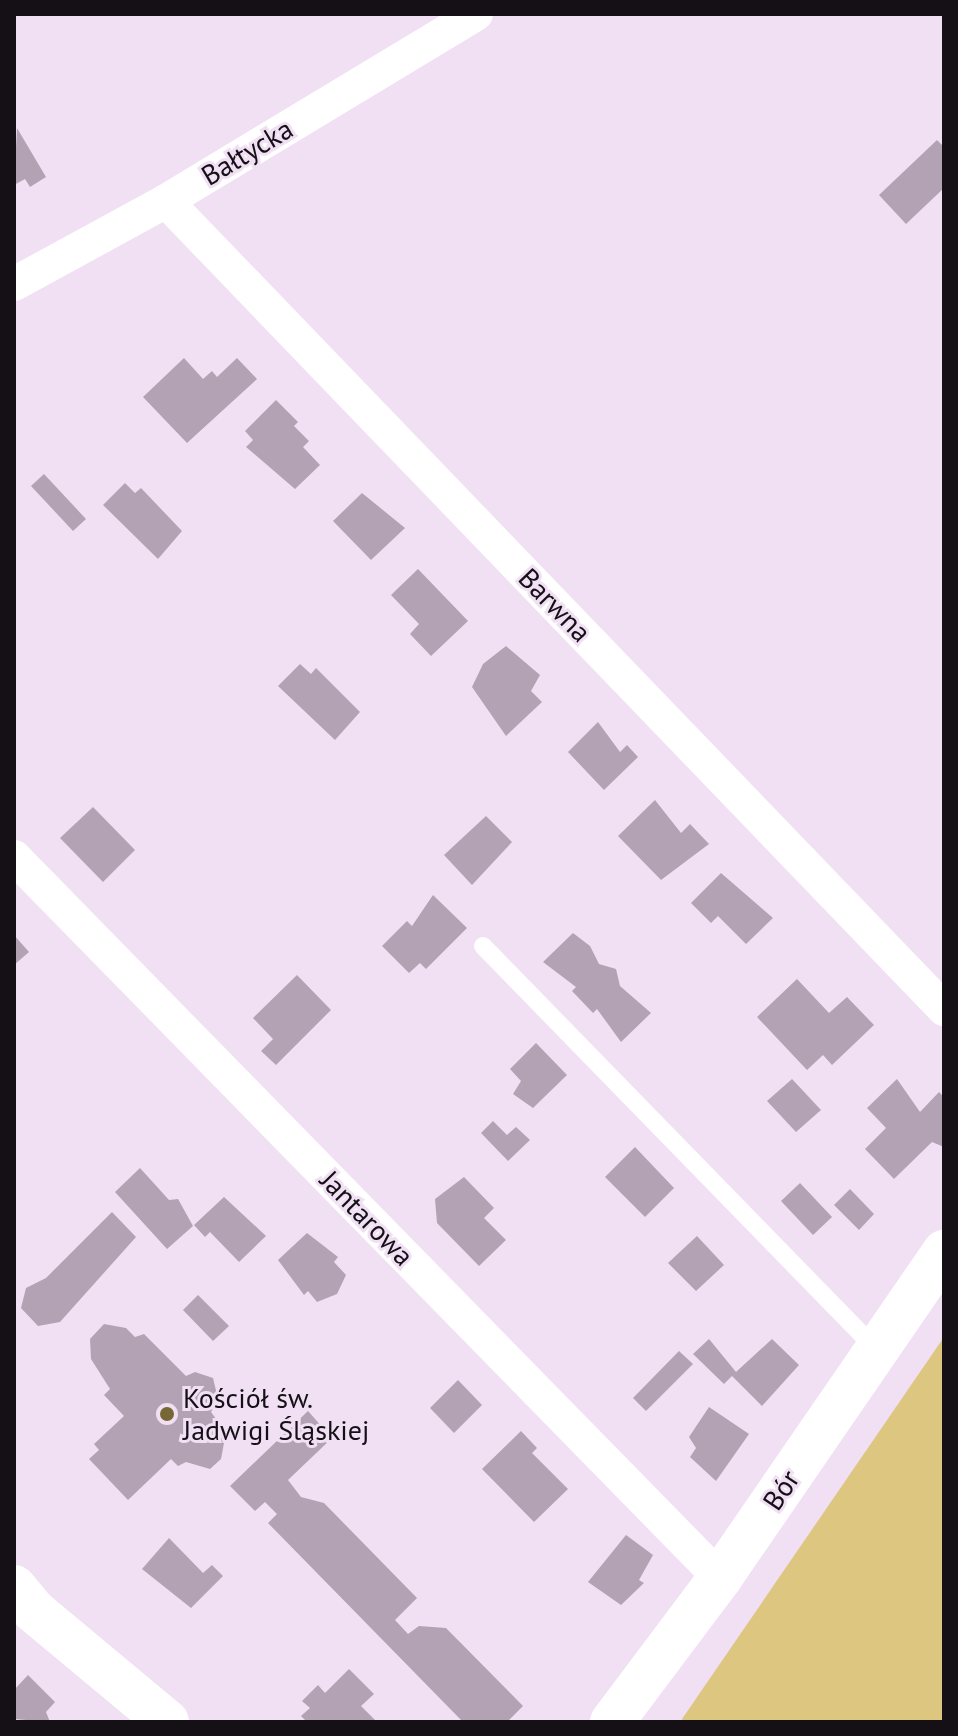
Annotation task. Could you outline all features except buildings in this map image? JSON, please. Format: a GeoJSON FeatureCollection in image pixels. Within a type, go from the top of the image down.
{"type":"FeatureCollection","features":[{"type":"Feature","properties":{"kind":"street","name":"Bałtycka"},"geometry":{"type":"LineString","coordinates":[[14,284],[166,201],[476,14]]}},
{"type":"Feature","properties":{"kind":"street","name":"Barwna"},"geometry":{"type":"LineString","coordinates":[[166,201],[944,1009]]}},
{"type":"Feature","properties":{"kind":"street","name":"Jantarowa"},"geometry":{"type":"LineString","coordinates":[[14,857],[720,1578]]}},
{"type":"Feature","properties":{"kind":"street","name":"Bór"},"geometry":{"type":"LineString","coordinates":[[612,1722],[720,1578],[944,1252]]}},
{"type":"Feature","properties":{"kind":"street"},"geometry":{"type":"LineString","coordinates":[[14,1587],[34,1611],[167,1722]]}},
{"type":"Feature","properties":{"kind":"lane"},"geometry":{"type":"LineString","coordinates":[[483,946],[877,1350]]}},
{"type":"Feature","properties":{"kind":"shaded area"},"geometry":{"type":"Polygon","coordinates":[[[944,1337],[944,1722],[683,1722],[682,1719],[944,1337]]]}},
{"type":"Feature","properties":{"kind":"place","name":"Kościół św. Jadwigi Śląskiej"},"geometry":{"type":"Point","coordinates":[167,1414]}}]}
